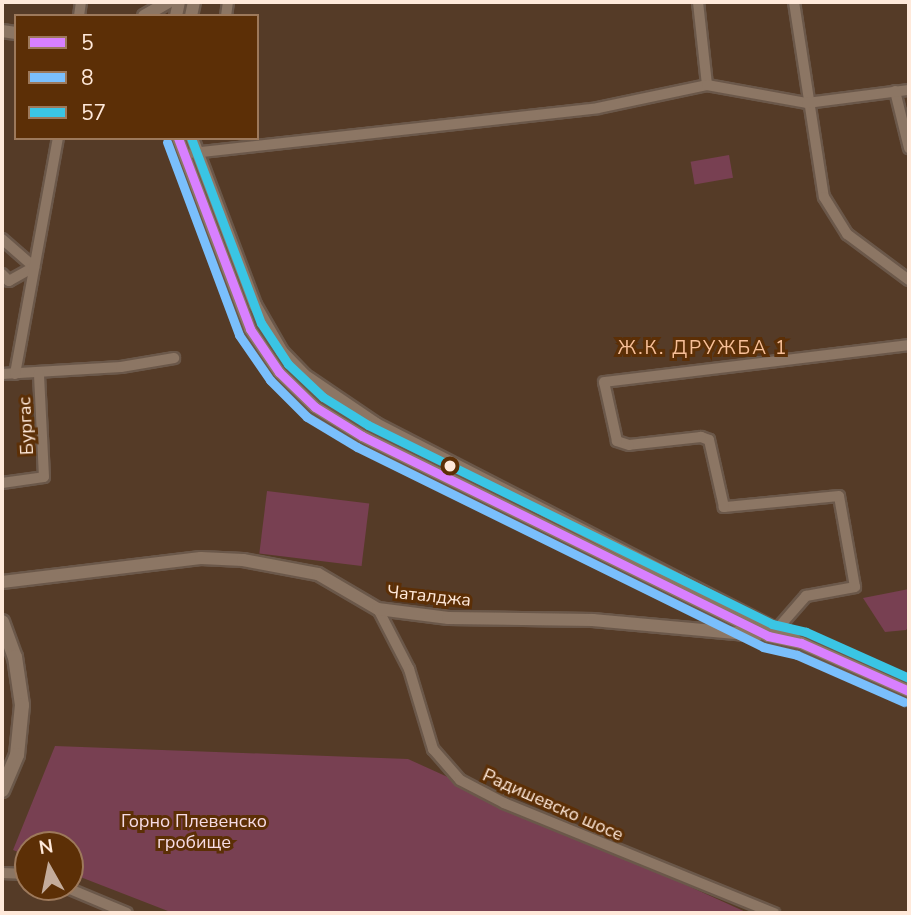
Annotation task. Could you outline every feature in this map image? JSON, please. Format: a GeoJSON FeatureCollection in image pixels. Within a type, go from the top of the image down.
{"type":"FeatureCollection","features":[{"type":"Feature","properties":{"kind":"main road"},"geometry":{"type":"LineString","coordinates":[[2,622],[16,664],[22,705],[17,755],[2,790]]}},
{"type":"Feature","properties":{"kind":"street"},"geometry":{"type":"LineString","coordinates":[[147,14],[168,2]]}},
{"type":"Feature","properties":{"kind":"street"},"geometry":{"type":"LineString","coordinates":[[698,2],[707,85]]}},
{"type":"Feature","properties":{"kind":"street"},"geometry":{"type":"LineString","coordinates":[[794,2],[807,103],[824,197],[847,234],[907,276]]}},
{"type":"Feature","properties":{"kind":"street"},"geometry":{"type":"LineString","coordinates":[[181,153],[244,149],[598,108],[707,85],[807,103],[909,90]]}},
{"type":"Feature","properties":{"kind":"street"},"geometry":{"type":"LineString","coordinates":[[895,91],[909,148]]}},
{"type":"Feature","properties":{"kind":"street"},"geometry":{"type":"LineString","coordinates":[[15,374],[58,140]]}},
{"type":"Feature","properties":{"kind":"street"},"geometry":{"type":"LineString","coordinates":[[178,140],[181,153],[250,329],[279,372],[314,407],[362,436],[773,632],[909,691]]}},
{"type":"Feature","properties":{"kind":"street"},"geometry":{"type":"LineString","coordinates":[[193,140],[255,305],[282,352],[304,375],[376,424],[773,632]]}},
{"type":"Feature","properties":{"kind":"street"},"geometry":{"type":"LineString","coordinates":[[242,140],[244,149]]}},
{"type":"Feature","properties":{"kind":"street"},"geometry":{"type":"LineString","coordinates":[[2,239],[34,267]]}},
{"type":"Feature","properties":{"kind":"street"},"geometry":{"type":"LineString","coordinates":[[2,274],[9,281],[34,267]]}},
{"type":"Feature","properties":{"kind":"street"},"geometry":{"type":"LineString","coordinates":[[773,632],[806,596],[855,587],[839,496],[724,507],[709,440],[701,437],[629,445],[617,441],[604,382],[909,345]]}},
{"type":"Feature","properties":{"kind":"street"},"geometry":{"type":"LineString","coordinates":[[2,374],[121,368],[174,358]]}},
{"type":"Feature","properties":{"kind":"street","name":"Бургас"},"geometry":{"type":"LineString","coordinates":[[2,483],[44,477],[39,373]]}},
{"type":"Feature","properties":{"kind":"street","name":"Чаталджа"},"geometry":{"type":"LineString","coordinates":[[2,582],[201,558],[243,560],[317,573],[378,609],[448,618],[593,620],[773,632]]}},
{"type":"Feature","properties":{"kind":"street","name":"Радишевско шосе"},"geometry":{"type":"LineString","coordinates":[[378,609],[410,669],[433,748],[460,780],[517,808],[774,913]]}},
{"type":"Feature","properties":{"kind":"street"},"geometry":{"type":"LineString","coordinates":[[84,898],[103,908],[127,913]]}},
{"type":"Feature","properties":{"kind":"green space"},"geometry":{"type":"Polygon","coordinates":[[[729,155],[733,178],[695,184],[691,162],[729,155]]]}},
{"type":"Feature","properties":{"kind":"green space"},"geometry":{"type":"Polygon","coordinates":[[[267,491],[369,504],[362,566],[259,554],[267,491]]]}},
{"type":"Feature","properties":{"kind":"green space"},"geometry":{"type":"Polygon","coordinates":[[[909,589],[909,626],[906,630],[885,632],[863,598],[909,589]]]}},
{"type":"Feature","properties":{"kind":"green space","name":"Горно Плевенско гробище"},"geometry":{"type":"Polygon","coordinates":[[[55,746],[408,759],[748,913],[173,913],[84,878],[84,831],[21,831],[55,746]]]}},
{"type":"Feature","properties":{"kind":"transit line","name":"5"},"geometry":{"type":"LineString","coordinates":[[179,140],[250,329],[279,372],[315,407],[362,436],[768,636],[801,643],[909,691]]}},
{"type":"Feature","properties":{"kind":"transit line","name":"57"},"geometry":{"type":"LineString","coordinates":[[192,140],[261,323],[288,364],[323,397],[368,425],[772,624],[806,632],[909,678]]}},
{"type":"Feature","properties":{"kind":"transit line","name":"8"},"geometry":{"type":"LineString","coordinates":[[167,142],[239,335],[270,380],[307,417],[357,447],[763,647],[797,655],[904,702]]}},
{"type":"Feature","properties":{"kind":"district","name":"Ж.К. ДРУЖБА 1"},"geometry":{"type":"Point","coordinates":[703,349]}}]}
